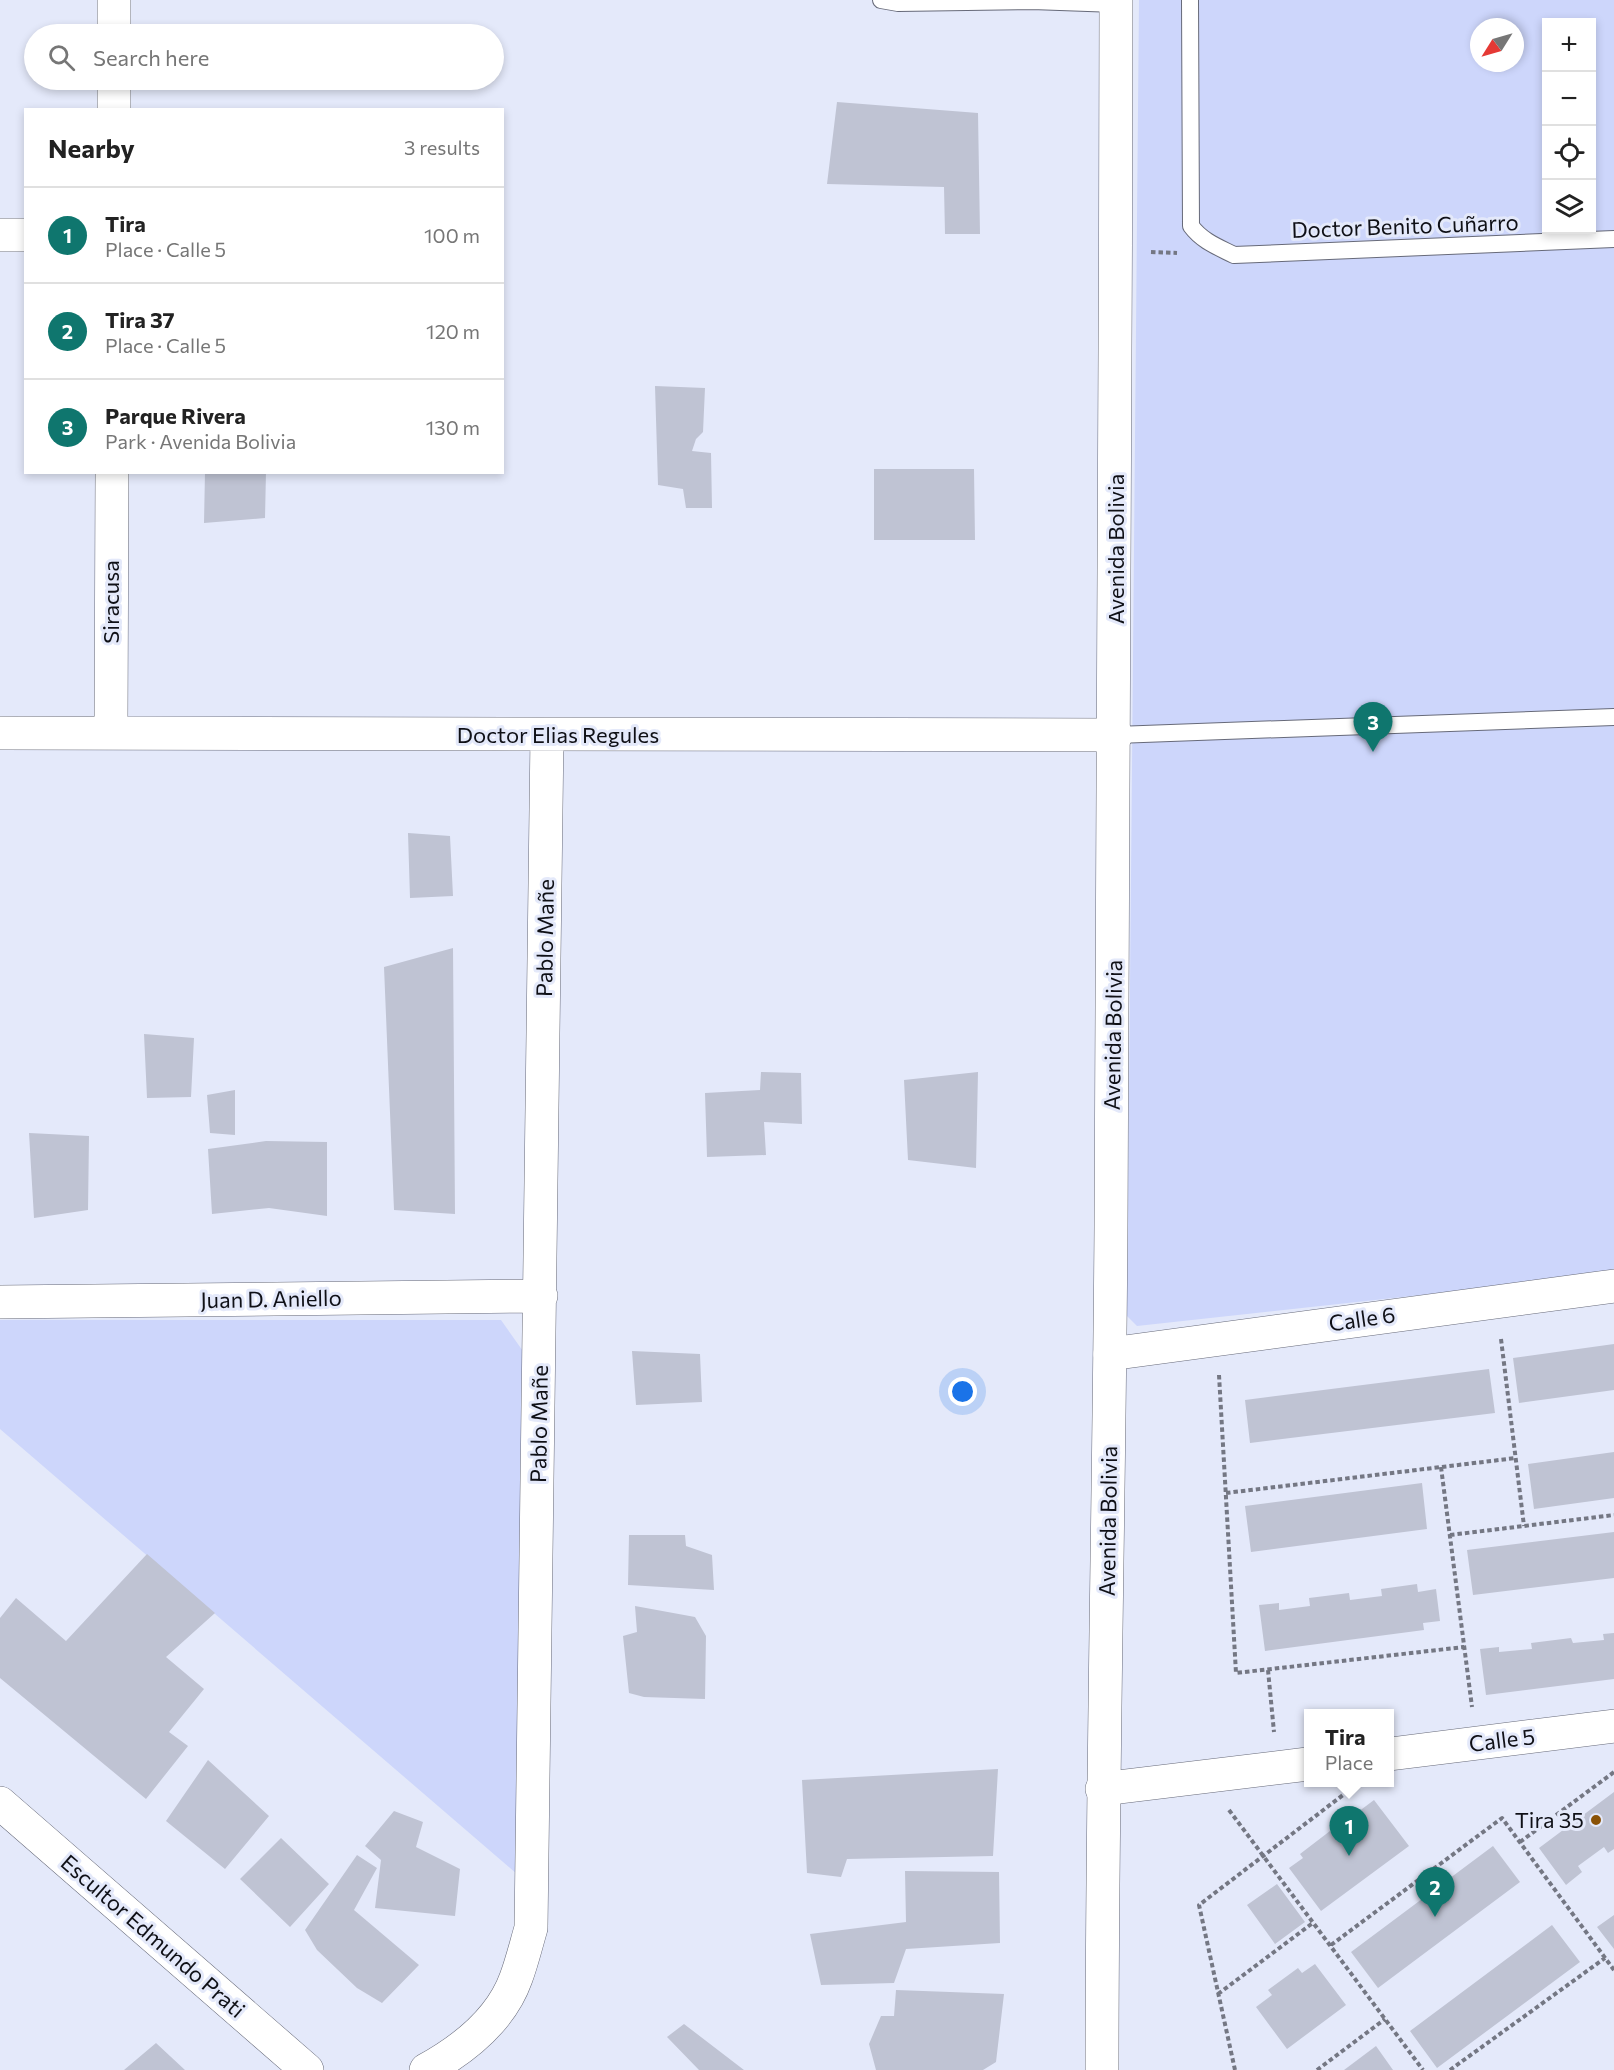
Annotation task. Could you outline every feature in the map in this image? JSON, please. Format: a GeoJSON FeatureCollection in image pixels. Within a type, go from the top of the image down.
{"type":"FeatureCollection","features":[{"type":"Feature","properties":{"kind":"street"},"geometry":{"type":"LineString","coordinates":[[114,0],[114,24]]}},
{"type":"Feature","properties":{"kind":"street","name":"Avenida Bolivia"},"geometry":{"type":"LineString","coordinates":[[1102,2070],[1102,1789],[1110,1354],[1116,735],[1116,2]]}},
{"type":"Feature","properties":{"kind":"street"},"geometry":{"type":"LineString","coordinates":[[114,90],[114,108]]}},
{"type":"Feature","properties":{"kind":"street"},"geometry":{"type":"LineString","coordinates":[[0,235],[24,235]]}},
{"type":"Feature","properties":{"kind":"street","name":"Siracusa"},"geometry":{"type":"LineString","coordinates":[[111,731],[112,474]]}},
{"type":"Feature","properties":{"kind":"street","name":"Doctor Elias Regules"},"geometry":{"type":"LineString","coordinates":[[0,733],[111,731],[547,735],[1116,735]]}},
{"type":"Feature","properties":{"kind":"street","name":"Pablo Mañe"},"geometry":{"type":"LineString","coordinates":[[426,2070],[457,2052],[496,2015],[516,1980],[531,1928],[547,735]]}},
{"type":"Feature","properties":{"kind":"street","name":"Calle 6"},"geometry":{"type":"LineString","coordinates":[[1110,1354],[1614,1286]]}},
{"type":"Feature","properties":{"kind":"street","name":"Juan D. Aniello"},"geometry":{"type":"LineString","coordinates":[[0,1302],[541,1296]]}},
{"type":"Feature","properties":{"kind":"street","name":"Calle 5"},"geometry":{"type":"LineString","coordinates":[[1394,1753],[1614,1726]]}},
{"type":"Feature","properties":{"kind":"street"},"geometry":{"type":"LineString","coordinates":[[1102,1789],[1293,1766]]}},
{"type":"Feature","properties":{"kind":"street","name":"Escultor Edmundo Prati"},"geometry":{"type":"LineString","coordinates":[[0,1803],[307,2070]]}},
{"type":"Feature","properties":{"kind":"lane"},"geometry":{"type":"LineString","coordinates":[[881,0],[898,3],[1116,2]]}},
{"type":"Feature","properties":{"kind":"lane","name":"Doctor Benito Cuñarro"},"geometry":{"type":"LineString","coordinates":[[1190,0],[1191,226],[1202,237],[1234,255],[1614,239]]}},
{"type":"Feature","properties":{"kind":"lane"},"geometry":{"type":"LineString","coordinates":[[1116,735],[1609,720]]}},
{"type":"Feature","properties":{"kind":"path"},"geometry":{"type":"LineString","coordinates":[[1499,1328],[1524,1526]]}},
{"type":"Feature","properties":{"kind":"path"},"geometry":{"type":"LineString","coordinates":[[1219,1372],[1236,1673],[1464,1647]]}},
{"type":"Feature","properties":{"kind":"path"},"geometry":{"type":"LineString","coordinates":[[1226,1493],[1516,1458]]}},
{"type":"Feature","properties":{"kind":"path"},"geometry":{"type":"LineString","coordinates":[[1441,1467],[1476,1743]]}},
{"type":"Feature","properties":{"kind":"path"},"geometry":{"type":"LineString","coordinates":[[1450,1534],[1614,1515]]}},
{"type":"Feature","properties":{"kind":"path"},"geometry":{"type":"LineString","coordinates":[[1268,1670],[1293,1766]]}},
{"type":"Feature","properties":{"kind":"path"},"geometry":{"type":"LineString","coordinates":[[1520,1842],[1614,1772]]}},
{"type":"Feature","properties":{"kind":"path"},"geometry":{"type":"LineString","coordinates":[[1222,1776],[1223,1802],[1423,2070]]}},
{"type":"Feature","properties":{"kind":"path"},"geometry":{"type":"LineString","coordinates":[[1235,2070],[1199,1905],[1353,1787]]}},
{"type":"Feature","properties":{"kind":"path"},"geometry":{"type":"LineString","coordinates":[[1331,1945],[1502,1818],[1614,1970]]}},
{"type":"Feature","properties":{"kind":"path"},"geometry":{"type":"LineString","coordinates":[[1218,1994],[1314,1922]]}},
{"type":"Feature","properties":{"kind":"path"},"geometry":{"type":"LineString","coordinates":[[1450,2070],[1605,1958]]}},
{"type":"Feature","properties":{"kind":"path"},"geometry":{"type":"LineString","coordinates":[[1317,2070],[1385,2019]]}},
{"type":"Feature","properties":{"kind":"shaded area"},"geometry":{"type":"Polygon","coordinates":[[[1139,0],[1614,0],[1614,1274],[1137,1326],[1127,1316],[1139,0]]]}},
{"type":"Feature","properties":{"kind":"shaded area"},"geometry":{"type":"Polygon","coordinates":[[[0,1320],[501,1320],[525,1354],[517,1874],[0,1429],[0,1320]]]}},
{"type":"Feature","properties":{"kind":"building"},"geometry":{"type":"Polygon","coordinates":[[[837,102],[978,113],[980,234],[945,234],[944,187],[827,184],[837,102]]]}},
{"type":"Feature","properties":{"kind":"building"},"geometry":{"type":"Polygon","coordinates":[[[655,386],[705,388],[703,432],[696,439],[692,451],[711,453],[712,508],[686,508],[683,489],[658,485],[655,386]]]}},
{"type":"Feature","properties":{"kind":"building"},"geometry":{"type":"Polygon","coordinates":[[[874,469],[974,469],[975,540],[874,540],[874,469]]]}},
{"type":"Feature","properties":{"kind":"building"},"geometry":{"type":"Polygon","coordinates":[[[205,474],[266,474],[265,518],[204,523],[205,474]]]}},
{"type":"Feature","properties":{"kind":"building"},"geometry":{"type":"Polygon","coordinates":[[[408,833],[450,836],[453,896],[410,898],[408,833]]]}},
{"type":"Feature","properties":{"kind":"building"},"geometry":{"type":"Polygon","coordinates":[[[453,948],[455,1214],[394,1210],[384,967],[453,948]]]}},
{"type":"Feature","properties":{"kind":"building"},"geometry":{"type":"Polygon","coordinates":[[[144,1034],[194,1038],[191,1097],[147,1098],[144,1034]]]}},
{"type":"Feature","properties":{"kind":"building"},"geometry":{"type":"Polygon","coordinates":[[[761,1072],[801,1073],[802,1124],[764,1122],[766,1155],[707,1157],[705,1093],[760,1090],[761,1072]]]}},
{"type":"Feature","properties":{"kind":"building"},"geometry":{"type":"Polygon","coordinates":[[[978,1072],[976,1168],[908,1160],[904,1080],[978,1072]]]}},
{"type":"Feature","properties":{"kind":"building"},"geometry":{"type":"Polygon","coordinates":[[[235,1090],[235,1135],[210,1133],[207,1095],[235,1090]]]}},
{"type":"Feature","properties":{"kind":"building"},"geometry":{"type":"Polygon","coordinates":[[[29,1133],[89,1136],[88,1210],[34,1218],[29,1133]]]}},
{"type":"Feature","properties":{"kind":"building"},"geometry":{"type":"Polygon","coordinates":[[[266,1141],[327,1142],[327,1216],[269,1208],[212,1214],[208,1149],[266,1141]]]}},
{"type":"Feature","properties":{"kind":"building"},"geometry":{"type":"Polygon","coordinates":[[[1614,1344],[1614,1390],[1519,1403],[1513,1358],[1614,1344]]]}},
{"type":"Feature","properties":{"kind":"building"},"geometry":{"type":"Polygon","coordinates":[[[632,1351],[700,1354],[702,1402],[636,1405],[632,1351]]]}},
{"type":"Feature","properties":{"kind":"building"},"geometry":{"type":"Polygon","coordinates":[[[1489,1369],[1495,1413],[1250,1443],[1245,1400],[1489,1369]]]}},
{"type":"Feature","properties":{"kind":"building"},"geometry":{"type":"Polygon","coordinates":[[[1614,1452],[1614,1498],[1534,1509],[1528,1464],[1614,1452]]]}},
{"type":"Feature","properties":{"kind":"building"},"geometry":{"type":"Polygon","coordinates":[[[1422,1483],[1427,1529],[1251,1552],[1245,1506],[1422,1483]]]}},
{"type":"Feature","properties":{"kind":"building"},"geometry":{"type":"Polygon","coordinates":[[[1614,1532],[1614,1578],[1473,1595],[1467,1550],[1614,1532]]]}},
{"type":"Feature","properties":{"kind":"building"},"geometry":{"type":"Polygon","coordinates":[[[629,1535],[685,1535],[686,1546],[712,1555],[714,1590],[628,1585],[629,1535]]]}},
{"type":"Feature","properties":{"kind":"building"},"geometry":{"type":"Polygon","coordinates":[[[147,1554],[215,1613],[166,1657],[204,1689],[169,1732],[188,1746],[146,1799],[0,1678],[0,1618],[16,1598],[66,1641],[147,1554]]]}},
{"type":"Feature","properties":{"kind":"building"},"geometry":{"type":"Polygon","coordinates":[[[1417,1584],[1418,1592],[1436,1589],[1440,1621],[1423,1623],[1424,1630],[1265,1651],[1259,1605],[1279,1603],[1279,1610],[1310,1606],[1309,1598],[1349,1593],[1350,1600],[1382,1596],[1381,1589],[1417,1584]]]}},
{"type":"Feature","properties":{"kind":"building"},"geometry":{"type":"Polygon","coordinates":[[[635,1606],[695,1617],[706,1636],[705,1699],[644,1697],[629,1693],[623,1636],[637,1632],[635,1606]]]}},
{"type":"Feature","properties":{"kind":"building"},"geometry":{"type":"Polygon","coordinates":[[[1614,1633],[1614,1679],[1486,1695],[1480,1649],[1499,1647],[1499,1652],[1532,1649],[1531,1643],[1571,1638],[1573,1643],[1604,1640],[1603,1634],[1614,1633]]]}},
{"type":"Feature","properties":{"kind":"building"},"geometry":{"type":"Polygon","coordinates":[[[208,1760],[269,1816],[225,1869],[166,1821],[208,1760]]]}},
{"type":"Feature","properties":{"kind":"building"},"geometry":{"type":"Polygon","coordinates":[[[998,1769],[993,1856],[847,1859],[841,1877],[807,1873],[802,1780],[998,1769]]]}},
{"type":"Feature","properties":{"kind":"building","name":"Tira 35"},"geometry":{"type":"Polygon","coordinates":[[[1614,1792],[1614,1849],[1608,1853],[1604,1847],[1578,1866],[1582,1872],[1566,1885],[1539,1848],[1614,1792]]]}},
{"type":"Feature","properties":{"kind":"building"},"geometry":{"type":"Polygon","coordinates":[[[1374,1800],[1409,1846],[1321,1911],[1289,1868],[1303,1858],[1300,1854],[1330,1831],[1334,1837],[1361,1816],[1358,1812],[1374,1800]]]}},
{"type":"Feature","properties":{"kind":"building"},"geometry":{"type":"Polygon","coordinates":[[[394,1811],[423,1822],[416,1847],[460,1869],[455,1916],[375,1908],[381,1860],[365,1846],[394,1811]]]}},
{"type":"Feature","properties":{"kind":"building"},"geometry":{"type":"Polygon","coordinates":[[[281,1838],[329,1884],[290,1927],[240,1879],[281,1838]]]}},
{"type":"Feature","properties":{"kind":"building"},"geometry":{"type":"Polygon","coordinates":[[[1493,1846],[1520,1882],[1378,1988],[1351,1952],[1493,1846]]]}},
{"type":"Feature","properties":{"kind":"building"},"geometry":{"type":"Polygon","coordinates":[[[357,1855],[377,1868],[354,1910],[419,1965],[382,2003],[357,1988],[317,1950],[305,1930],[357,1855]]]}},
{"type":"Feature","properties":{"kind":"building"},"geometry":{"type":"Polygon","coordinates":[[[905,1871],[999,1872],[1000,1943],[906,1949],[894,1983],[821,1985],[810,1934],[906,1922],[905,1871]]]}},
{"type":"Feature","properties":{"kind":"building"},"geometry":{"type":"Polygon","coordinates":[[[1277,1884],[1305,1922],[1275,1944],[1247,1905],[1277,1884]]]}},
{"type":"Feature","properties":{"kind":"building"},"geometry":{"type":"Polygon","coordinates":[[[1614,1915],[1614,1949],[1597,1927],[1614,1915]]]}},
{"type":"Feature","properties":{"kind":"building"},"geometry":{"type":"Polygon","coordinates":[[[1552,1925],[1580,1962],[1437,2068],[1410,2031],[1552,1925]]]}},
{"type":"Feature","properties":{"kind":"building"},"geometry":{"type":"Polygon","coordinates":[[[1315,1964],[1346,2005],[1287,2049],[1256,2007],[1272,1995],[1268,1990],[1298,1968],[1302,1973],[1315,1964]]]}},
{"type":"Feature","properties":{"kind":"building"},"geometry":{"type":"Polygon","coordinates":[[[896,1990],[1004,1994],[996,2062],[983,2070],[876,2070],[869,2044],[881,2016],[894,2016],[896,1990]]]}},
{"type":"Feature","properties":{"kind":"building"},"geometry":{"type":"Polygon","coordinates":[[[684,2024],[744,2070],[699,2070],[667,2037],[684,2024]]]}},
{"type":"Feature","properties":{"kind":"building"},"geometry":{"type":"Polygon","coordinates":[[[156,2043],[185,2070],[124,2070],[156,2043]]]}},
{"type":"Feature","properties":{"kind":"building"},"geometry":{"type":"Polygon","coordinates":[[[1376,2046],[1393,2070],[1344,2070],[1376,2046]]]}},
{"type":"Feature","properties":{"kind":"place","name":"Parque Rivera"},"geometry":{"type":"Point","coordinates":[1373,752]}},
{"type":"Feature","properties":{"kind":"place","name":"Tira 35"},"geometry":{"type":"Point","coordinates":[1596,1820]}},
{"type":"Feature","properties":{"kind":"place","name":"Tira"},"geometry":{"type":"Point","coordinates":[1349,1856]}},
{"type":"Feature","properties":{"kind":"place","name":"Tira 37"},"geometry":{"type":"Point","coordinates":[1435,1917]}}]}
